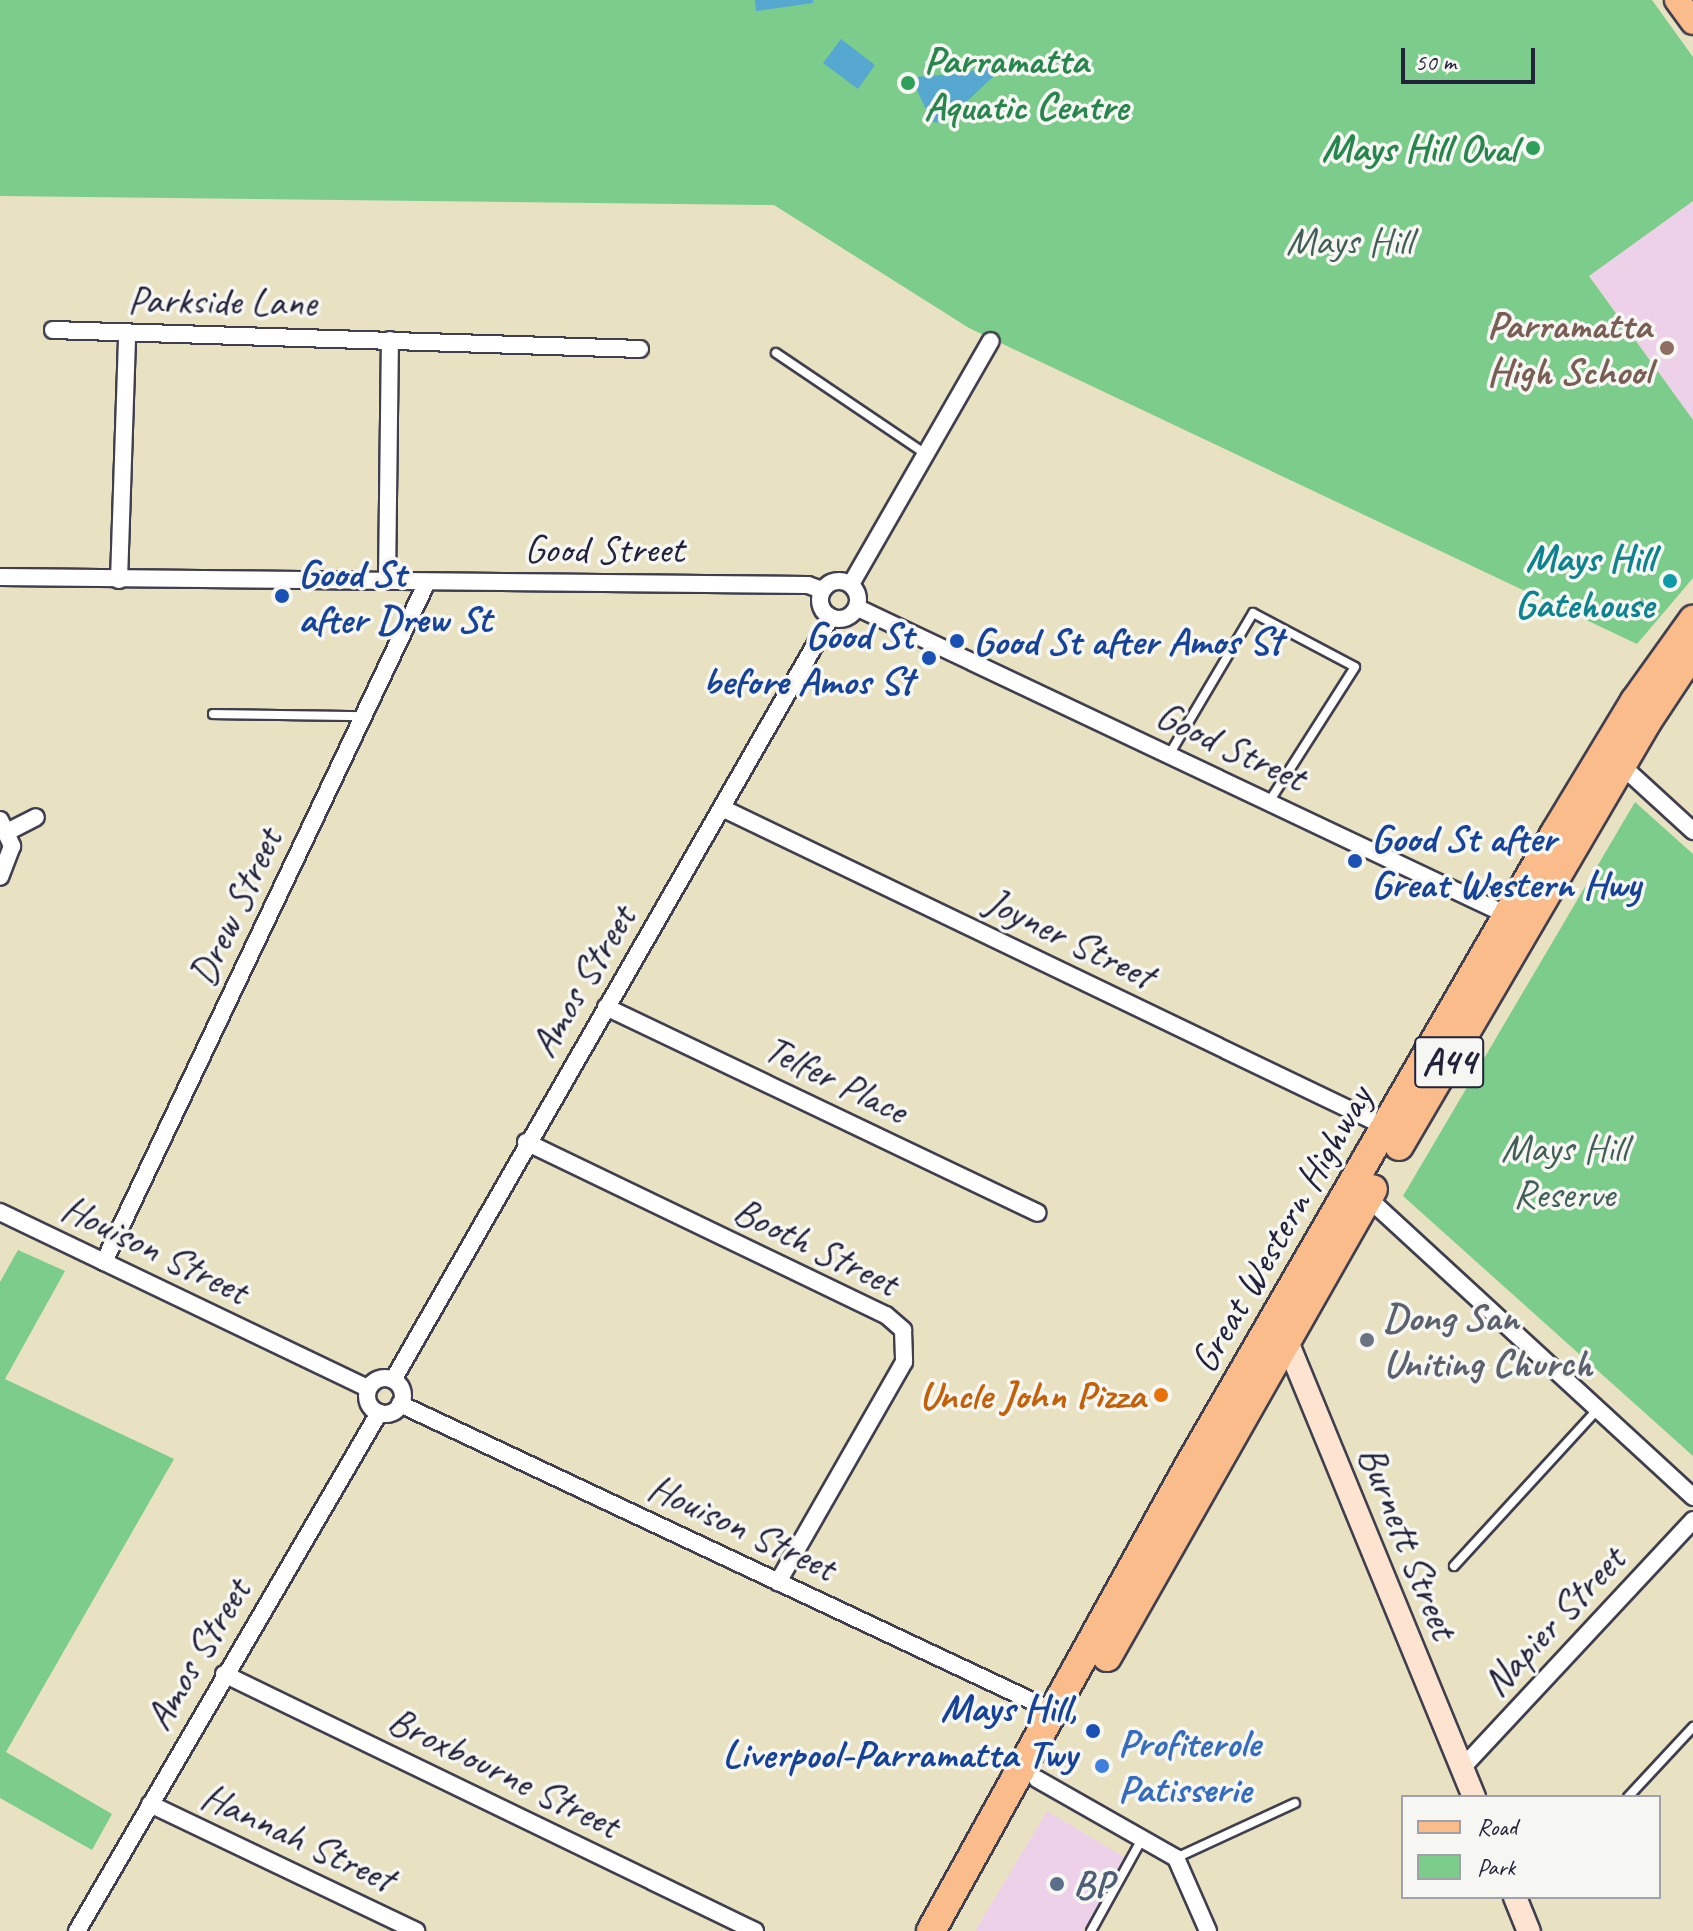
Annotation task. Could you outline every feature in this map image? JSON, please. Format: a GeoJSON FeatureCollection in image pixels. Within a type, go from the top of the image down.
{"type":"FeatureCollection","features":[{"type":"Feature","properties":{"kind":"highway","name":"Great Western Highway"},"geometry":{"type":"LineString","coordinates":[[951,1931],[1368,1198],[1520,921],[1603,751],[1693,620]]}},
{"type":"Feature","properties":{"kind":"highway","name":"Great Western Highway"},"geometry":{"type":"LineString","coordinates":[[931,1931],[1276,1315],[1388,1128],[1693,652]]}},
{"type":"Feature","properties":{"kind":"main road"},"geometry":{"type":"LineString","coordinates":[[1677,0],[1693,22]]}},
{"type":"Feature","properties":{"kind":"main road","name":"Burnett Street"},"geometry":{"type":"LineString","coordinates":[[1276,1315],[1473,1795]]}},
{"type":"Feature","properties":{"kind":"street","name":"Parkside Lane"},"geometry":{"type":"LineString","coordinates":[[53,330],[640,349]]}},
{"type":"Feature","properties":{"kind":"street"},"geometry":{"type":"LineString","coordinates":[[119,580],[127,333]]}},
{"type":"Feature","properties":{"kind":"street"},"geometry":{"type":"LineString","coordinates":[[387,581],[390,340]]}},
{"type":"Feature","properties":{"kind":"street"},"geometry":{"type":"LineString","coordinates":[[851,584],[833,581],[822,590],[821,606],[831,617],[846,617],[858,608],[851,584],[923,452],[991,341]]}},
{"type":"Feature","properties":{"kind":"street","name":"Good Street"},"geometry":{"type":"LineString","coordinates":[[0,577],[808,585],[822,590]]}},
{"type":"Feature","properties":{"kind":"street","name":"Drew Street"},"geometry":{"type":"LineString","coordinates":[[104,1262],[427,582]]}},
{"type":"Feature","properties":{"kind":"street","name":"Good Street"},"geometry":{"type":"LineString","coordinates":[[858,608],[1520,921]]}},
{"type":"Feature","properties":{"kind":"street","name":"Amos Street"},"geometry":{"type":"LineString","coordinates":[[393,1380],[526,1142],[724,809],[831,617]]}},
{"type":"Feature","properties":{"kind":"street"},"geometry":{"type":"LineString","coordinates":[[1621,765],[1693,831]]}},
{"type":"Feature","properties":{"kind":"street","name":"Joyner Street"},"geometry":{"type":"LineString","coordinates":[[724,809],[1388,1128]]}},
{"type":"Feature","properties":{"kind":"street"},"geometry":{"type":"LineString","coordinates":[[0,877],[11,852],[4,826],[36,817]]}},
{"type":"Feature","properties":{"kind":"street","name":"Telfer Place"},"geometry":{"type":"LineString","coordinates":[[606,1007],[1037,1213]]}},
{"type":"Feature","properties":{"kind":"street","name":"Booth Street"},"geometry":{"type":"LineString","coordinates":[[526,1142],[886,1315],[903,1330],[904,1362],[778,1582]]}},
{"type":"Feature","properties":{"kind":"street"},"geometry":{"type":"LineString","coordinates":[[1368,1198],[1693,1497]]}},
{"type":"Feature","properties":{"kind":"street","name":"Houison Street"},"geometry":{"type":"LineString","coordinates":[[0,1212],[368,1388]]}},
{"type":"Feature","properties":{"kind":"street"},"geometry":{"type":"LineString","coordinates":[[382,1378],[393,1380],[401,1388],[400,1404],[394,1411],[379,1413],[367,1400],[368,1388],[382,1378]]}},
{"type":"Feature","properties":{"kind":"street","name":"Houison Street"},"geometry":{"type":"LineString","coordinates":[[400,1404],[1055,1712]]}},
{"type":"Feature","properties":{"kind":"street","name":"Amos Street"},"geometry":{"type":"LineString","coordinates":[[77,1931],[224,1674],[379,1413]]}},
{"type":"Feature","properties":{"kind":"street","name":"Napier Street"},"geometry":{"type":"LineString","coordinates":[[1462,1768],[1693,1520]]}},
{"type":"Feature","properties":{"kind":"street","name":"Broxbourne Street"},"geometry":{"type":"LineString","coordinates":[[224,1674],[755,1931]]}},
{"type":"Feature","properties":{"kind":"street"},"geometry":{"type":"LineString","coordinates":[[1037,1779],[1176,1858],[1208,1931]]}},
{"type":"Feature","properties":{"kind":"street","name":"Hannah Street"},"geometry":{"type":"LineString","coordinates":[[150,1804],[416,1931]]}},
{"type":"Feature","properties":{"kind":"lane"},"geometry":{"type":"LineString","coordinates":[[776,353],[923,452]]}},
{"type":"Feature","properties":{"kind":"lane"},"geometry":{"type":"LineString","coordinates":[[1169,755],[1253,613],[1355,667],[1269,802]]}},
{"type":"Feature","properties":{"kind":"lane"},"geometry":{"type":"LineString","coordinates":[[213,714],[364,716]]}},
{"type":"Feature","properties":{"kind":"lane"},"geometry":{"type":"LineString","coordinates":[[1454,1566],[1597,1410]]}},
{"type":"Feature","properties":{"kind":"lane"},"geometry":{"type":"LineString","coordinates":[[1630,1795],[1693,1727]]}},
{"type":"Feature","properties":{"kind":"lane"},"geometry":{"type":"LineString","coordinates":[[1176,1858],[1295,1803]]}},
{"type":"Feature","properties":{"kind":"lane"},"geometry":{"type":"LineString","coordinates":[[1091,1931],[1142,1839]]}},
{"type":"Feature","properties":{"kind":"shaded area","name":"Parramatta High School"},"geometry":{"type":"Polygon","coordinates":[[[1693,201],[1693,420],[1589,275],[1693,201]]]}},
{"type":"Feature","properties":{"kind":"shaded area","name":"BP"},"geometry":{"type":"Polygon","coordinates":[[[1047,1811],[1126,1858],[1083,1931],[975,1931],[1047,1811]]]}},
{"type":"Feature","properties":{"kind":"green space","name":"Mays Hill"},"geometry":{"type":"Polygon","coordinates":[[[0,0],[1652,0],[1693,57],[1693,201],[1589,276],[1693,420],[1693,578],[1637,644],[969,328],[774,205],[0,196],[0,0]]]}},
{"type":"Feature","properties":{"kind":"green space","name":"Mays Hill Reserve"},"geometry":{"type":"Polygon","coordinates":[[[1635,802],[1693,854],[1693,1456],[1403,1196],[1635,802]]]}},
{"type":"Feature","properties":{"kind":"green space"},"geometry":{"type":"Polygon","coordinates":[[[18,1250],[65,1271],[5,1379],[174,1459],[6,1752],[112,1814],[92,1850],[0,1798],[0,1282],[18,1250]]]}},
{"type":"Feature","properties":{"kind":"water"},"geometry":{"type":"Polygon","coordinates":[[[755,0],[813,0],[813,3],[756,11],[755,0]]]}},
{"type":"Feature","properties":{"kind":"water"},"geometry":{"type":"Polygon","coordinates":[[[841,39],[875,65],[858,89],[823,63],[841,39]]]}},
{"type":"Feature","properties":{"kind":"water"},"geometry":{"type":"Polygon","coordinates":[[[990,64],[996,65],[997,73],[944,123],[932,122],[914,84],[915,77],[966,73],[990,64]]]}},
{"type":"Feature","properties":{"kind":"place","name":"Parramatta Aquatic Centre"},"geometry":{"type":"Point","coordinates":[908,83]}},
{"type":"Feature","properties":{"kind":"place","name":"Mays Hill Oval"},"geometry":{"type":"Point","coordinates":[1533,148]}},
{"type":"Feature","properties":{"kind":"place","name":"Parramatta High School"},"geometry":{"type":"Point","coordinates":[1667,348]}},
{"type":"Feature","properties":{"kind":"place","name":"Mays Hill Gatehouse"},"geometry":{"type":"Point","coordinates":[1670,581]}},
{"type":"Feature","properties":{"kind":"place","name":"Good St after Drew St"},"geometry":{"type":"Point","coordinates":[282,596]}},
{"type":"Feature","properties":{"kind":"place","name":"Good St after Amos St"},"geometry":{"type":"Point","coordinates":[957,641]}},
{"type":"Feature","properties":{"kind":"place","name":"Good St before Amos St"},"geometry":{"type":"Point","coordinates":[929,658]}},
{"type":"Feature","properties":{"kind":"place","name":"Good St after Great Western Hwy"},"geometry":{"type":"Point","coordinates":[1355,861]}},
{"type":"Feature","properties":{"kind":"place","name":"Dong San Uniting Church"},"geometry":{"type":"Point","coordinates":[1367,1340]}},
{"type":"Feature","properties":{"kind":"place","name":"Uncle John Pizza"},"geometry":{"type":"Point","coordinates":[1161,1395]}},
{"type":"Feature","properties":{"kind":"place","name":"Mays Hill, Liverpool-Parramatta Twy"},"geometry":{"type":"Point","coordinates":[1093,1731]}},
{"type":"Feature","properties":{"kind":"place","name":"Profiterole Patisserie"},"geometry":{"type":"Point","coordinates":[1102,1766]}},
{"type":"Feature","properties":{"kind":"place","name":"BP"},"geometry":{"type":"Point","coordinates":[1057,1884]}}]}
